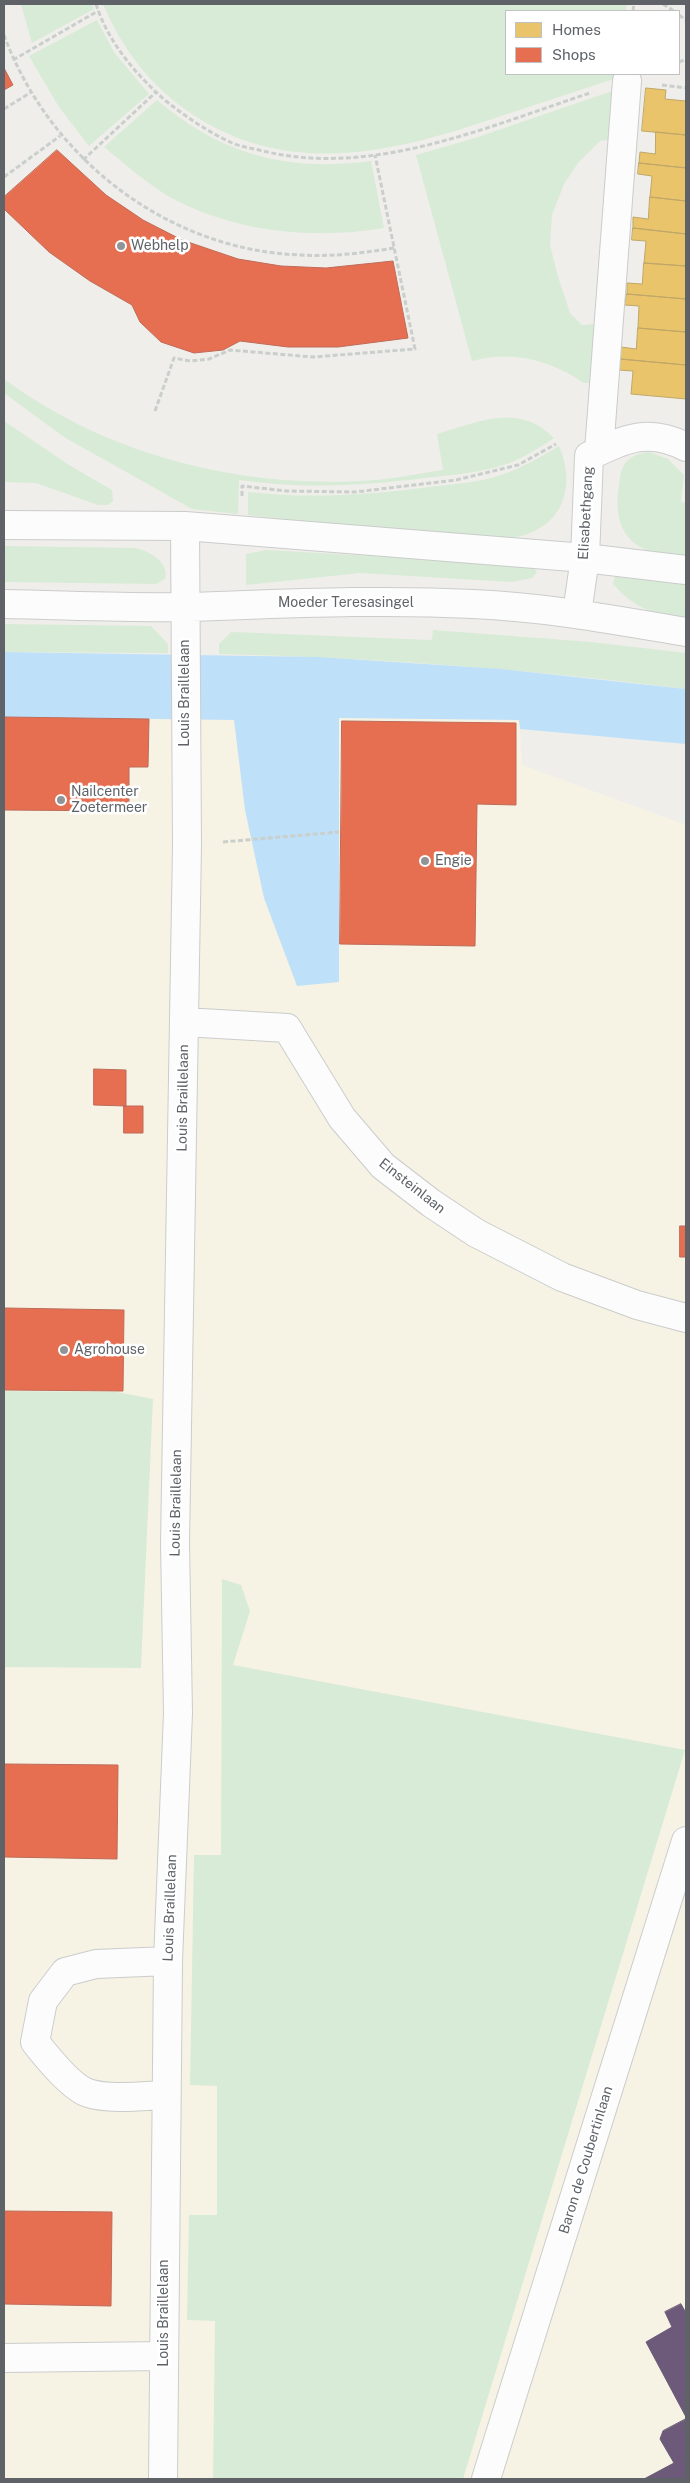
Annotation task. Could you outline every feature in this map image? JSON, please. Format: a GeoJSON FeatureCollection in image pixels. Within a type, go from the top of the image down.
{"type":"FeatureCollection","features":[{"type":"Feature","properties":{"kind":"street"},"geometry":{"type":"LineString","coordinates":[[599,451],[627,81]]}},
{"type":"Feature","properties":{"kind":"street","name":"Elisabethgang"},"geometry":{"type":"LineString","coordinates":[[578,613],[584,558],[589,456],[630,437],[669,438],[686,447]]}},
{"type":"Feature","properties":{"kind":"street"},"geometry":{"type":"LineString","coordinates":[[4,525],[185,526],[584,558],[686,570]]}},
{"type":"Feature","properties":{"kind":"street","name":"Louis Braillelaan"},"geometry":{"type":"LineString","coordinates":[[163,2479],[168,1961],[178,1714],[175,1543],[187,845],[185,526]]}},
{"type":"Feature","properties":{"kind":"street","name":"Moeder Teresasingel"},"geometry":{"type":"LineString","coordinates":[[4,604],[185,615],[241,604],[380,602],[474,604],[578,613],[686,632]]}},
{"type":"Feature","properties":{"kind":"street","name":"Einsteinlaan"},"geometry":{"type":"LineString","coordinates":[[184,1022],[288,1028],[342,1118],[383,1166],[431,1203],[476,1233],[562,1277],[637,1305],[686,1318]]}},
{"type":"Feature","properties":{"kind":"street","name":"Baron de Coubertinlaan"},"geometry":{"type":"LineString","coordinates":[[486,2479],[686,1841]]}},
{"type":"Feature","properties":{"kind":"street"},"geometry":{"type":"LineString","coordinates":[[166,2095],[127,2097],[87,2093],[57,2069],[35,2042],[43,2001],[65,1972],[96,1964],[168,1961]]}},
{"type":"Feature","properties":{"kind":"street"},"geometry":{"type":"LineString","coordinates":[[4,2358],[164,2356]]}},
{"type":"Feature","properties":{"kind":"path"},"geometry":{"type":"LineString","coordinates":[[96,4],[107,30],[128,62],[156,92],[186,118],[231,143],[280,156],[313,159],[375,155],[448,140],[627,81]]}},
{"type":"Feature","properties":{"kind":"path"},"geometry":{"type":"LineString","coordinates":[[13,60],[98,11]]}},
{"type":"Feature","properties":{"kind":"path"},"geometry":{"type":"LineString","coordinates":[[4,35],[13,60],[30,93],[60,136],[83,160],[120,191],[160,216],[204,236],[250,249],[298,256],[347,255],[394,248]]}},
{"type":"Feature","properties":{"kind":"path"},"geometry":{"type":"LineString","coordinates":[[83,160],[156,92]]}},
{"type":"Feature","properties":{"kind":"path"},"geometry":{"type":"LineString","coordinates":[[4,109],[30,93]]}},
{"type":"Feature","properties":{"kind":"path"},"geometry":{"type":"LineString","coordinates":[[4,177],[60,136]]}},
{"type":"Feature","properties":{"kind":"path"},"geometry":{"type":"LineString","coordinates":[[156,411],[174,358],[190,361],[209,359],[230,350],[313,357],[415,349],[375,155]]}},
{"type":"Feature","properties":{"kind":"path"},"geometry":{"type":"LineString","coordinates":[[242,532],[242,486],[286,491],[355,492],[456,480],[518,465],[560,442]]}},
{"type":"Feature","properties":{"kind":"path"},"geometry":{"type":"LineString","coordinates":[[187,845],[340,832]]}},
{"type":"Feature","properties":{"kind":"shaded area"},"geometry":{"type":"Polygon","coordinates":[[[4,703],[519,714],[522,765],[686,825],[686,2479],[4,2479],[4,703]]]}},
{"type":"Feature","properties":{"kind":"green space"},"geometry":{"type":"Polygon","coordinates":[[[21,4],[92,4],[94,9],[32,43],[21,4]]]}},
{"type":"Feature","properties":{"kind":"green space"},"geometry":{"type":"Polygon","coordinates":[[[103,4],[627,4],[626,10],[505,10],[505,75],[620,75],[620,77],[423,140],[345,153],[306,153],[268,147],[229,134],[192,114],[163,92],[139,66],[111,21],[103,4]]]}},
{"type":"Feature","properties":{"kind":"green space"},"geometry":{"type":"Polygon","coordinates":[[[97,20],[114,52],[149,94],[89,146],[59,107],[29,56],[97,20]]]}},
{"type":"Feature","properties":{"kind":"green space"},"geometry":{"type":"Polygon","coordinates":[[[618,89],[614,139],[600,141],[578,163],[564,184],[552,215],[550,245],[570,313],[582,325],[595,324],[590,383],[584,383],[558,368],[531,359],[502,357],[472,361],[416,155],[475,138],[618,89]]]}},
{"type":"Feature","properties":{"kind":"green space"},"geometry":{"type":"Polygon","coordinates":[[[157,100],[181,119],[206,134],[231,146],[257,155],[311,164],[371,161],[384,228],[329,233],[273,230],[219,218],[168,196],[143,179],[104,147],[157,100]]]}},
{"type":"Feature","properties":{"kind":"green space"},"geometry":{"type":"Polygon","coordinates":[[[4,379],[45,406],[88,429],[134,448],[181,462],[229,473],[278,479],[327,482],[376,480],[443,470],[437,434],[483,420],[512,418],[526,420],[540,427],[554,438],[513,462],[487,470],[466,473],[377,483],[332,485],[287,485],[239,480],[238,514],[192,509],[64,437],[4,393],[4,379]]]}},
{"type":"Feature","properties":{"kind":"green space"},"geometry":{"type":"Polygon","coordinates":[[[4,421],[69,465],[112,490],[113,501],[108,505],[98,505],[36,483],[4,482],[4,421]]]}},
{"type":"Feature","properties":{"kind":"green space"},"geometry":{"type":"Polygon","coordinates":[[[559,446],[566,478],[565,493],[560,506],[553,517],[542,527],[528,534],[511,538],[401,532],[248,515],[248,492],[317,496],[384,492],[473,482],[514,470],[559,446]]]}},
{"type":"Feature","properties":{"kind":"green space"},"geometry":{"type":"Polygon","coordinates":[[[649,452],[668,459],[684,475],[681,502],[686,503],[686,557],[659,554],[644,549],[635,544],[620,522],[618,494],[622,468],[630,458],[649,452]]]}},
{"type":"Feature","properties":{"kind":"green space"},"geometry":{"type":"Polygon","coordinates":[[[4,546],[135,548],[145,551],[159,560],[165,568],[165,579],[156,584],[4,582],[4,546]]]}},
{"type":"Feature","properties":{"kind":"green space"},"geometry":{"type":"Polygon","coordinates":[[[267,550],[531,565],[537,572],[532,578],[512,582],[360,573],[246,585],[246,554],[267,550]]]}},
{"type":"Feature","properties":{"kind":"green space"},"geometry":{"type":"Polygon","coordinates":[[[617,574],[686,581],[686,618],[664,615],[646,609],[630,600],[613,584],[617,574]]]}},
{"type":"Feature","properties":{"kind":"green space"},"geometry":{"type":"Polygon","coordinates":[[[4,624],[151,626],[168,644],[168,653],[4,652],[4,624]]]}},
{"type":"Feature","properties":{"kind":"green space"},"geometry":{"type":"Polygon","coordinates":[[[433,630],[591,642],[686,653],[686,689],[511,670],[336,658],[219,654],[219,644],[231,632],[432,640],[433,630]]]}},
{"type":"Feature","properties":{"kind":"green space"},"geometry":{"type":"Polygon","coordinates":[[[4,1391],[117,1392],[153,1399],[141,1668],[4,1667],[4,1391]]]}},
{"type":"Feature","properties":{"kind":"green space"},"geometry":{"type":"Polygon","coordinates":[[[222,1579],[241,1585],[250,1611],[233,1665],[685,1750],[463,2479],[213,2479],[215,2321],[187,2320],[189,2215],[217,2215],[217,2086],[190,2085],[194,1855],[221,1855],[222,1579]]]}},
{"type":"Feature","properties":{"kind":"water"},"geometry":{"type":"Polygon","coordinates":[[[4,652],[318,657],[501,669],[686,689],[686,744],[520,729],[519,720],[339,718],[339,982],[297,986],[264,898],[245,810],[234,720],[4,717],[4,652]]]}},
{"type":"Feature","properties":{"kind":"building: Homes"},"geometry":{"type":"Polygon","coordinates":[[[646,88],[666,90],[665,99],[686,101],[686,135],[642,131],[646,88]]]}},
{"type":"Feature","properties":{"kind":"building: Homes"},"geometry":{"type":"Polygon","coordinates":[[[656,132],[686,135],[686,168],[639,163],[640,152],[655,154],[656,132]]]}},
{"type":"Feature","properties":{"kind":"building: Homes"},"geometry":{"type":"Polygon","coordinates":[[[639,163],[686,168],[686,201],[650,197],[652,176],[638,174],[639,163]]]}},
{"type":"Feature","properties":{"kind":"building: Homes"},"geometry":{"type":"Polygon","coordinates":[[[650,197],[686,201],[686,234],[633,228],[633,217],[648,219],[650,197]]]}},
{"type":"Feature","properties":{"kind":"building: Homes"},"geometry":{"type":"Polygon","coordinates":[[[633,228],[686,234],[686,266],[644,263],[646,241],[632,240],[633,228]]]}},
{"type":"Feature","properties":{"kind":"building: Homes"},"geometry":{"type":"Polygon","coordinates":[[[644,263],[686,266],[686,299],[627,294],[627,283],[642,284],[644,263]]]}},
{"type":"Feature","properties":{"kind":"building: Homes"},"geometry":{"type":"Polygon","coordinates":[[[627,294],[686,299],[686,332],[638,328],[639,306],[625,305],[627,294]]]}},
{"type":"Feature","properties":{"kind":"building: Homes"},"geometry":{"type":"Polygon","coordinates":[[[638,328],[686,332],[686,365],[620,359],[621,347],[636,349],[638,328]]]}},
{"type":"Feature","properties":{"kind":"building: Homes"},"geometry":{"type":"Polygon","coordinates":[[[620,359],[686,365],[686,399],[631,394],[633,371],[619,370],[620,359]]]}},
{"type":"Feature","properties":{"kind":"building: Shops"},"geometry":{"type":"Polygon","coordinates":[[[4,68],[13,85],[4,90],[4,68]]]}},
{"type":"Feature","properties":{"kind":"building: Shops","name":"Webhelp"},"geometry":{"type":"Polygon","coordinates":[[[57,150],[106,195],[143,220],[182,240],[238,259],[281,266],[326,268],[393,261],[408,338],[338,347],[288,347],[240,341],[223,350],[194,353],[161,342],[140,322],[132,305],[90,281],[49,252],[4,209],[4,197],[57,150]]]}},
{"type":"Feature","properties":{"kind":"building: Shops"},"geometry":{"type":"Polygon","coordinates":[[[4,717],[149,719],[148,767],[129,767],[129,811],[4,810],[4,717]]]}},
{"type":"Feature","properties":{"kind":"building: Shops"},"geometry":{"type":"Polygon","coordinates":[[[342,721],[516,723],[516,805],[477,804],[475,946],[340,944],[342,721]]]}},
{"type":"Feature","properties":{"kind":"building: Shops"},"geometry":{"type":"Polygon","coordinates":[[[94,1069],[126,1070],[126,1106],[94,1105],[94,1069]]]}},
{"type":"Feature","properties":{"kind":"building: Shops"},"geometry":{"type":"Polygon","coordinates":[[[124,1106],[143,1106],[143,1133],[124,1133],[124,1106]]]}},
{"type":"Feature","properties":{"kind":"building: Shops"},"geometry":{"type":"Polygon","coordinates":[[[680,1226],[686,1226],[686,1257],[680,1257],[680,1226]]]}},
{"type":"Feature","properties":{"kind":"building: Shops","name":"Agrohouse"},"geometry":{"type":"Polygon","coordinates":[[[4,1308],[124,1310],[123,1391],[4,1390],[4,1308]]]}},
{"type":"Feature","properties":{"kind":"building: Shops"},"geometry":{"type":"Polygon","coordinates":[[[4,1764],[118,1765],[117,1859],[4,1857],[4,1764]]]}},
{"type":"Feature","properties":{"kind":"building: Shops"},"geometry":{"type":"Polygon","coordinates":[[[4,2211],[112,2212],[111,2306],[4,2304],[4,2211]]]}},
{"type":"Feature","properties":{"kind":"building: Offices"},"geometry":{"type":"Polygon","coordinates":[[[681,2304],[686,2313],[686,2417],[646,2342],[672,2327],[665,2312],[681,2304]]]}},
{"type":"Feature","properties":{"kind":"building: Offices"},"geometry":{"type":"Polygon","coordinates":[[[686,2419],[686,2479],[644,2479],[674,2463],[660,2439],[663,2431],[686,2419]]]}},
{"type":"Feature","properties":{"kind":"place","name":"Webhelp"},"geometry":{"type":"Point","coordinates":[121,246]}},
{"type":"Feature","properties":{"kind":"place","name":"Nailcenter Zoetermeer"},"geometry":{"type":"Point","coordinates":[61,800]}},
{"type":"Feature","properties":{"kind":"place","name":"Engie"},"geometry":{"type":"Point","coordinates":[425,861]}},
{"type":"Feature","properties":{"kind":"place","name":"Agrohouse"},"geometry":{"type":"Point","coordinates":[64,1350]}}]}
